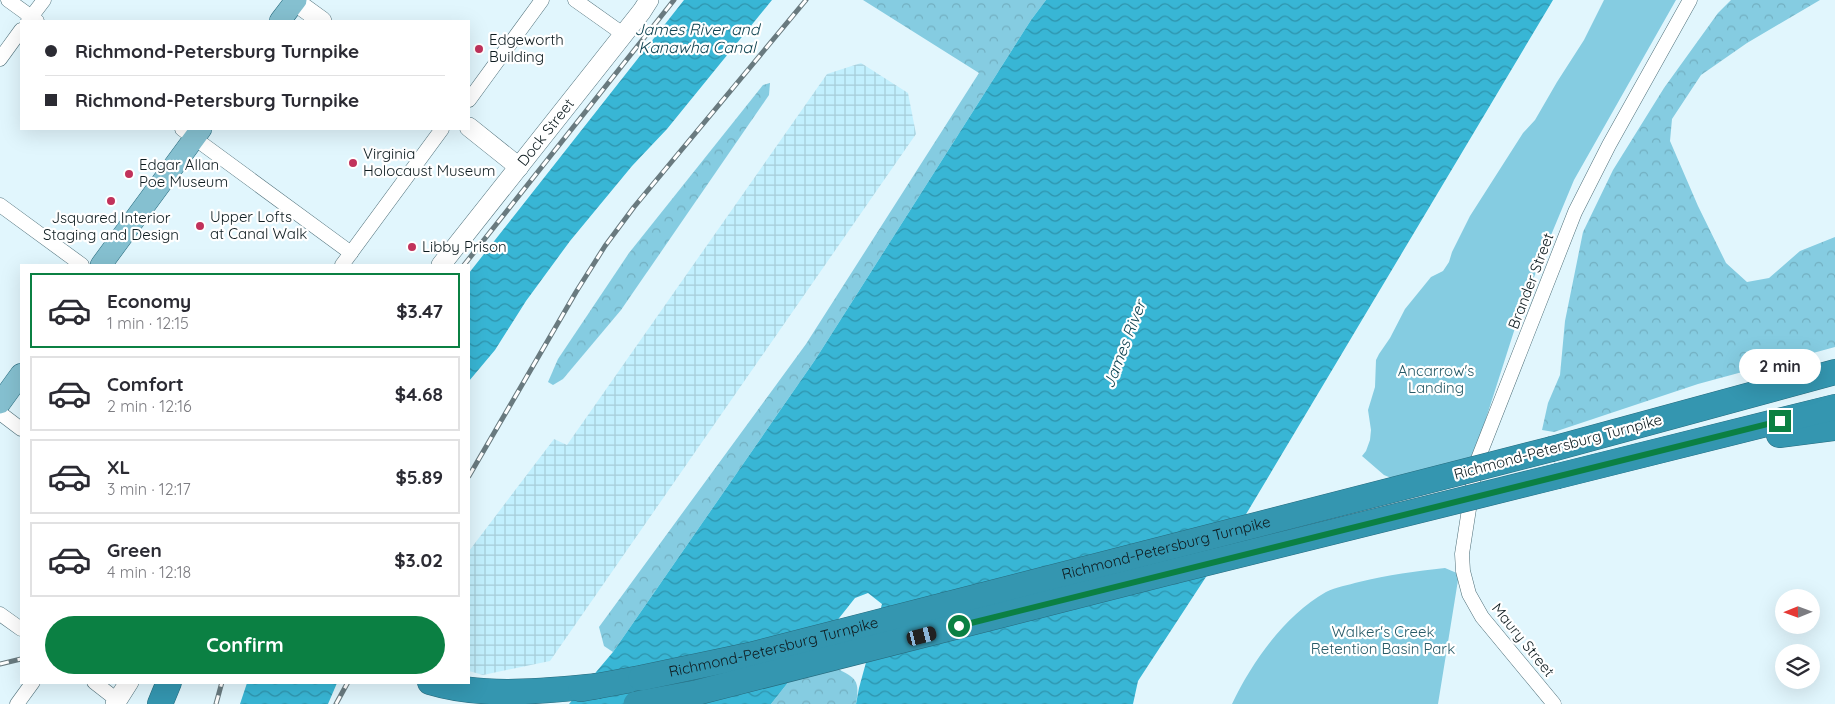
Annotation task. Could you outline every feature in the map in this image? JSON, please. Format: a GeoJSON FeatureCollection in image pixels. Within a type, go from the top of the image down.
{"type":"FeatureCollection","features":[{"type":"Feature","properties":{"kind":"highway","name":"Richmond-Petersburg Turnpike"},"geometry":{"type":"LineString","coordinates":[[493,704],[597,686],[750,655],[1552,449],[1835,372]]}},
{"type":"Feature","properties":{"kind":"highway","name":"Richmond-Petersburg Turnpike"},"geometry":{"type":"LineString","coordinates":[[636,704],[696,693],[1835,407]]}},
{"type":"Feature","properties":{"kind":"highway"},"geometry":{"type":"LineString","coordinates":[[1614,463],[1776,435],[1835,428]]}},
{"type":"Feature","properties":{"kind":"highway"},"geometry":{"type":"LineString","coordinates":[[160,704],[169,684]]}},
{"type":"Feature","properties":{"kind":"highway"},"geometry":{"type":"LineString","coordinates":[[439,684],[462,689],[501,691],[597,686]]}},
{"type":"Feature","properties":{"kind":"main road"},"geometry":{"type":"LineString","coordinates":[[281,20],[294,0],[321,20]]}},
{"type":"Feature","properties":{"kind":"main road","name":"Dock Street"},"geometry":{"type":"LineString","coordinates":[[442,264],[648,0]]}},
{"type":"Feature","properties":{"kind":"main road"},"geometry":{"type":"LineString","coordinates":[[470,128],[519,167]]}},
{"type":"Feature","properties":{"kind":"main road"},"geometry":{"type":"LineString","coordinates":[[102,264],[193,132]]}},
{"type":"Feature","properties":{"kind":"main road"},"geometry":{"type":"LineString","coordinates":[[0,403],[20,375]]}},
{"type":"Feature","properties":{"kind":"main road"},"geometry":{"type":"LineString","coordinates":[[116,702],[129,684]]}},
{"type":"Feature","properties":{"kind":"street"},"geometry":{"type":"LineString","coordinates":[[8,0],[32,20],[44,0]]}},
{"type":"Feature","properties":{"kind":"street"},"geometry":{"type":"LineString","coordinates":[[470,99],[542,0]]}},
{"type":"Feature","properties":{"kind":"street"},"geometry":{"type":"LineString","coordinates":[[575,0],[623,34]]}},
{"type":"Feature","properties":{"kind":"street","name":"Brander Street"},"geometry":{"type":"LineString","coordinates":[[1469,594],[1463,571],[1462,554],[1476,464],[1575,212],[1609,145],[1690,0]]}},
{"type":"Feature","properties":{"kind":"street"},"geometry":{"type":"LineString","coordinates":[[0,60],[20,31]]}},
{"type":"Feature","properties":{"kind":"street"},"geometry":{"type":"LineString","coordinates":[[343,264],[441,130]]}},
{"type":"Feature","properties":{"kind":"street"},"geometry":{"type":"LineString","coordinates":[[193,132],[351,253]]}},
{"type":"Feature","properties":{"kind":"street"},"geometry":{"type":"LineString","coordinates":[[0,205],[81,264]]}},
{"type":"Feature","properties":{"kind":"street"},"geometry":{"type":"LineString","coordinates":[[0,414],[20,428]]}},
{"type":"Feature","properties":{"kind":"street","name":"Maury Street"},"geometry":{"type":"LineString","coordinates":[[1469,594],[1482,617],[1554,704]]}},
{"type":"Feature","properties":{"kind":"street"},"geometry":{"type":"LineString","coordinates":[[0,614],[20,629]]}},
{"type":"Feature","properties":{"kind":"street"},"geometry":{"type":"LineString","coordinates":[[17,704],[32,684]]}},
{"type":"Feature","properties":{"kind":"street"},"geometry":{"type":"LineString","coordinates":[[96,684],[116,702]]}},
{"type":"Feature","properties":{"kind":"shaded area"},"geometry":{"type":"Polygon","coordinates":[[[861,63],[908,93],[916,134],[550,661],[483,675],[470,671],[470,550],[554,439],[567,445],[827,74],[861,63]]]}},
{"type":"Feature","properties":{"kind":"green space"},"geometry":{"type":"Polygon","coordinates":[[[863,0],[1046,0],[1031,20],[815,360],[613,652],[604,646],[599,627],[806,344],[979,73],[863,0]]]}},
{"type":"Feature","properties":{"kind":"green space","name":"Ancarrow's Landing"},"geometry":{"type":"Polygon","coordinates":[[[1604,0],[1676,0],[1574,180],[1515,328],[1474,456],[1396,480],[1384,475],[1362,456],[1370,440],[1371,430],[1368,410],[1375,387],[1376,360],[1405,309],[1431,277],[1443,271],[1449,262],[1470,216],[1523,133],[1535,120],[1584,40],[1604,0]]]}},
{"type":"Feature","properties":{"kind":"green space"},"geometry":{"type":"Polygon","coordinates":[[[1731,0],[1820,0],[1747,43],[1701,75],[1672,119],[1670,141],[1698,206],[1726,263],[1747,282],[1769,278],[1800,251],[1835,237],[1835,347],[1698,384],[1554,432],[1542,430],[1548,403],[1560,375],[1565,321],[1583,232],[1613,170],[1664,88],[1718,13],[1731,0]]]}},
{"type":"Feature","properties":{"kind":"green space"},"geometry":{"type":"Polygon","coordinates":[[[770,83],[769,95],[621,310],[563,379],[553,385],[548,382],[558,359],[629,253],[763,85],[770,83]]]}},
{"type":"Feature","properties":{"kind":"green space","name":"Walker's Creek Retention Basin Park"},"geometry":{"type":"Polygon","coordinates":[[[1445,568],[1459,574],[1438,704],[1232,704],[1249,672],[1271,641],[1297,613],[1326,592],[1342,586],[1381,577],[1445,568]]]}},
{"type":"Feature","properties":{"kind":"green space"},"geometry":{"type":"Polygon","coordinates":[[[836,668],[848,674],[855,681],[857,685],[856,704],[771,704],[790,680],[836,668]]]}},
{"type":"Feature","properties":{"kind":"water","name":"James River and Kanawha Canal"},"geometry":{"type":"Polygon","coordinates":[[[684,0],[772,0],[667,129],[632,166],[570,241],[526,301],[495,350],[470,380],[470,272],[684,0]]]}},
{"type":"Feature","properties":{"kind":"water","name":"James River"},"geometry":{"type":"Polygon","coordinates":[[[1046,0],[1553,0],[1236,531],[1138,681],[1133,704],[856,704],[882,604],[868,593],[855,598],[771,704],[569,704],[613,652],[815,360],[1031,20],[1046,0]]]}},
{"type":"Feature","properties":{"kind":"water"},"geometry":{"type":"Polygon","coordinates":[[[246,684],[337,684],[328,704],[240,704],[246,684]]]}},
{"type":"Feature","properties":{"kind":"railway"},"geometry":{"type":"LineString","coordinates":[[465,264],[674,0]]}},
{"type":"Feature","properties":{"kind":"railway"},"geometry":{"type":"LineString","coordinates":[[470,474],[576,292],[605,246],[634,207],[806,0]]}},
{"type":"Feature","properties":{"kind":"railway"},"geometry":{"type":"LineString","coordinates":[[0,664],[20,659]]}},
{"type":"Feature","properties":{"kind":"railway"},"geometry":{"type":"LineString","coordinates":[[216,704],[221,684]]}},
{"type":"Feature","properties":{"kind":"railway"},"geometry":{"type":"LineString","coordinates":[[336,704],[347,684]]}},
{"type":"Feature","properties":{"kind":"place","name":"Edgeworth Building"},"geometry":{"type":"Point","coordinates":[479,49]}},
{"type":"Feature","properties":{"kind":"place","name":"Virginia Holocaust Museum"},"geometry":{"type":"Point","coordinates":[353,163]}},
{"type":"Feature","properties":{"kind":"place","name":"Edgar Allan Poe Museum"},"geometry":{"type":"Point","coordinates":[129,174]}},
{"type":"Feature","properties":{"kind":"place","name":"Jsquared Interior Staging and Design"},"geometry":{"type":"Point","coordinates":[111,201]}},
{"type":"Feature","properties":{"kind":"place","name":"Upper Lofts at Canal Walk"},"geometry":{"type":"Point","coordinates":[200,226]}},
{"type":"Feature","properties":{"kind":"place","name":"Libby Prison"},"geometry":{"type":"Point","coordinates":[412,247]}},
{"type":"Feature","properties":{"kind":"route"},"geometry":{"type":"LineString","coordinates":[[959,626],[1780,421]]}}]}
